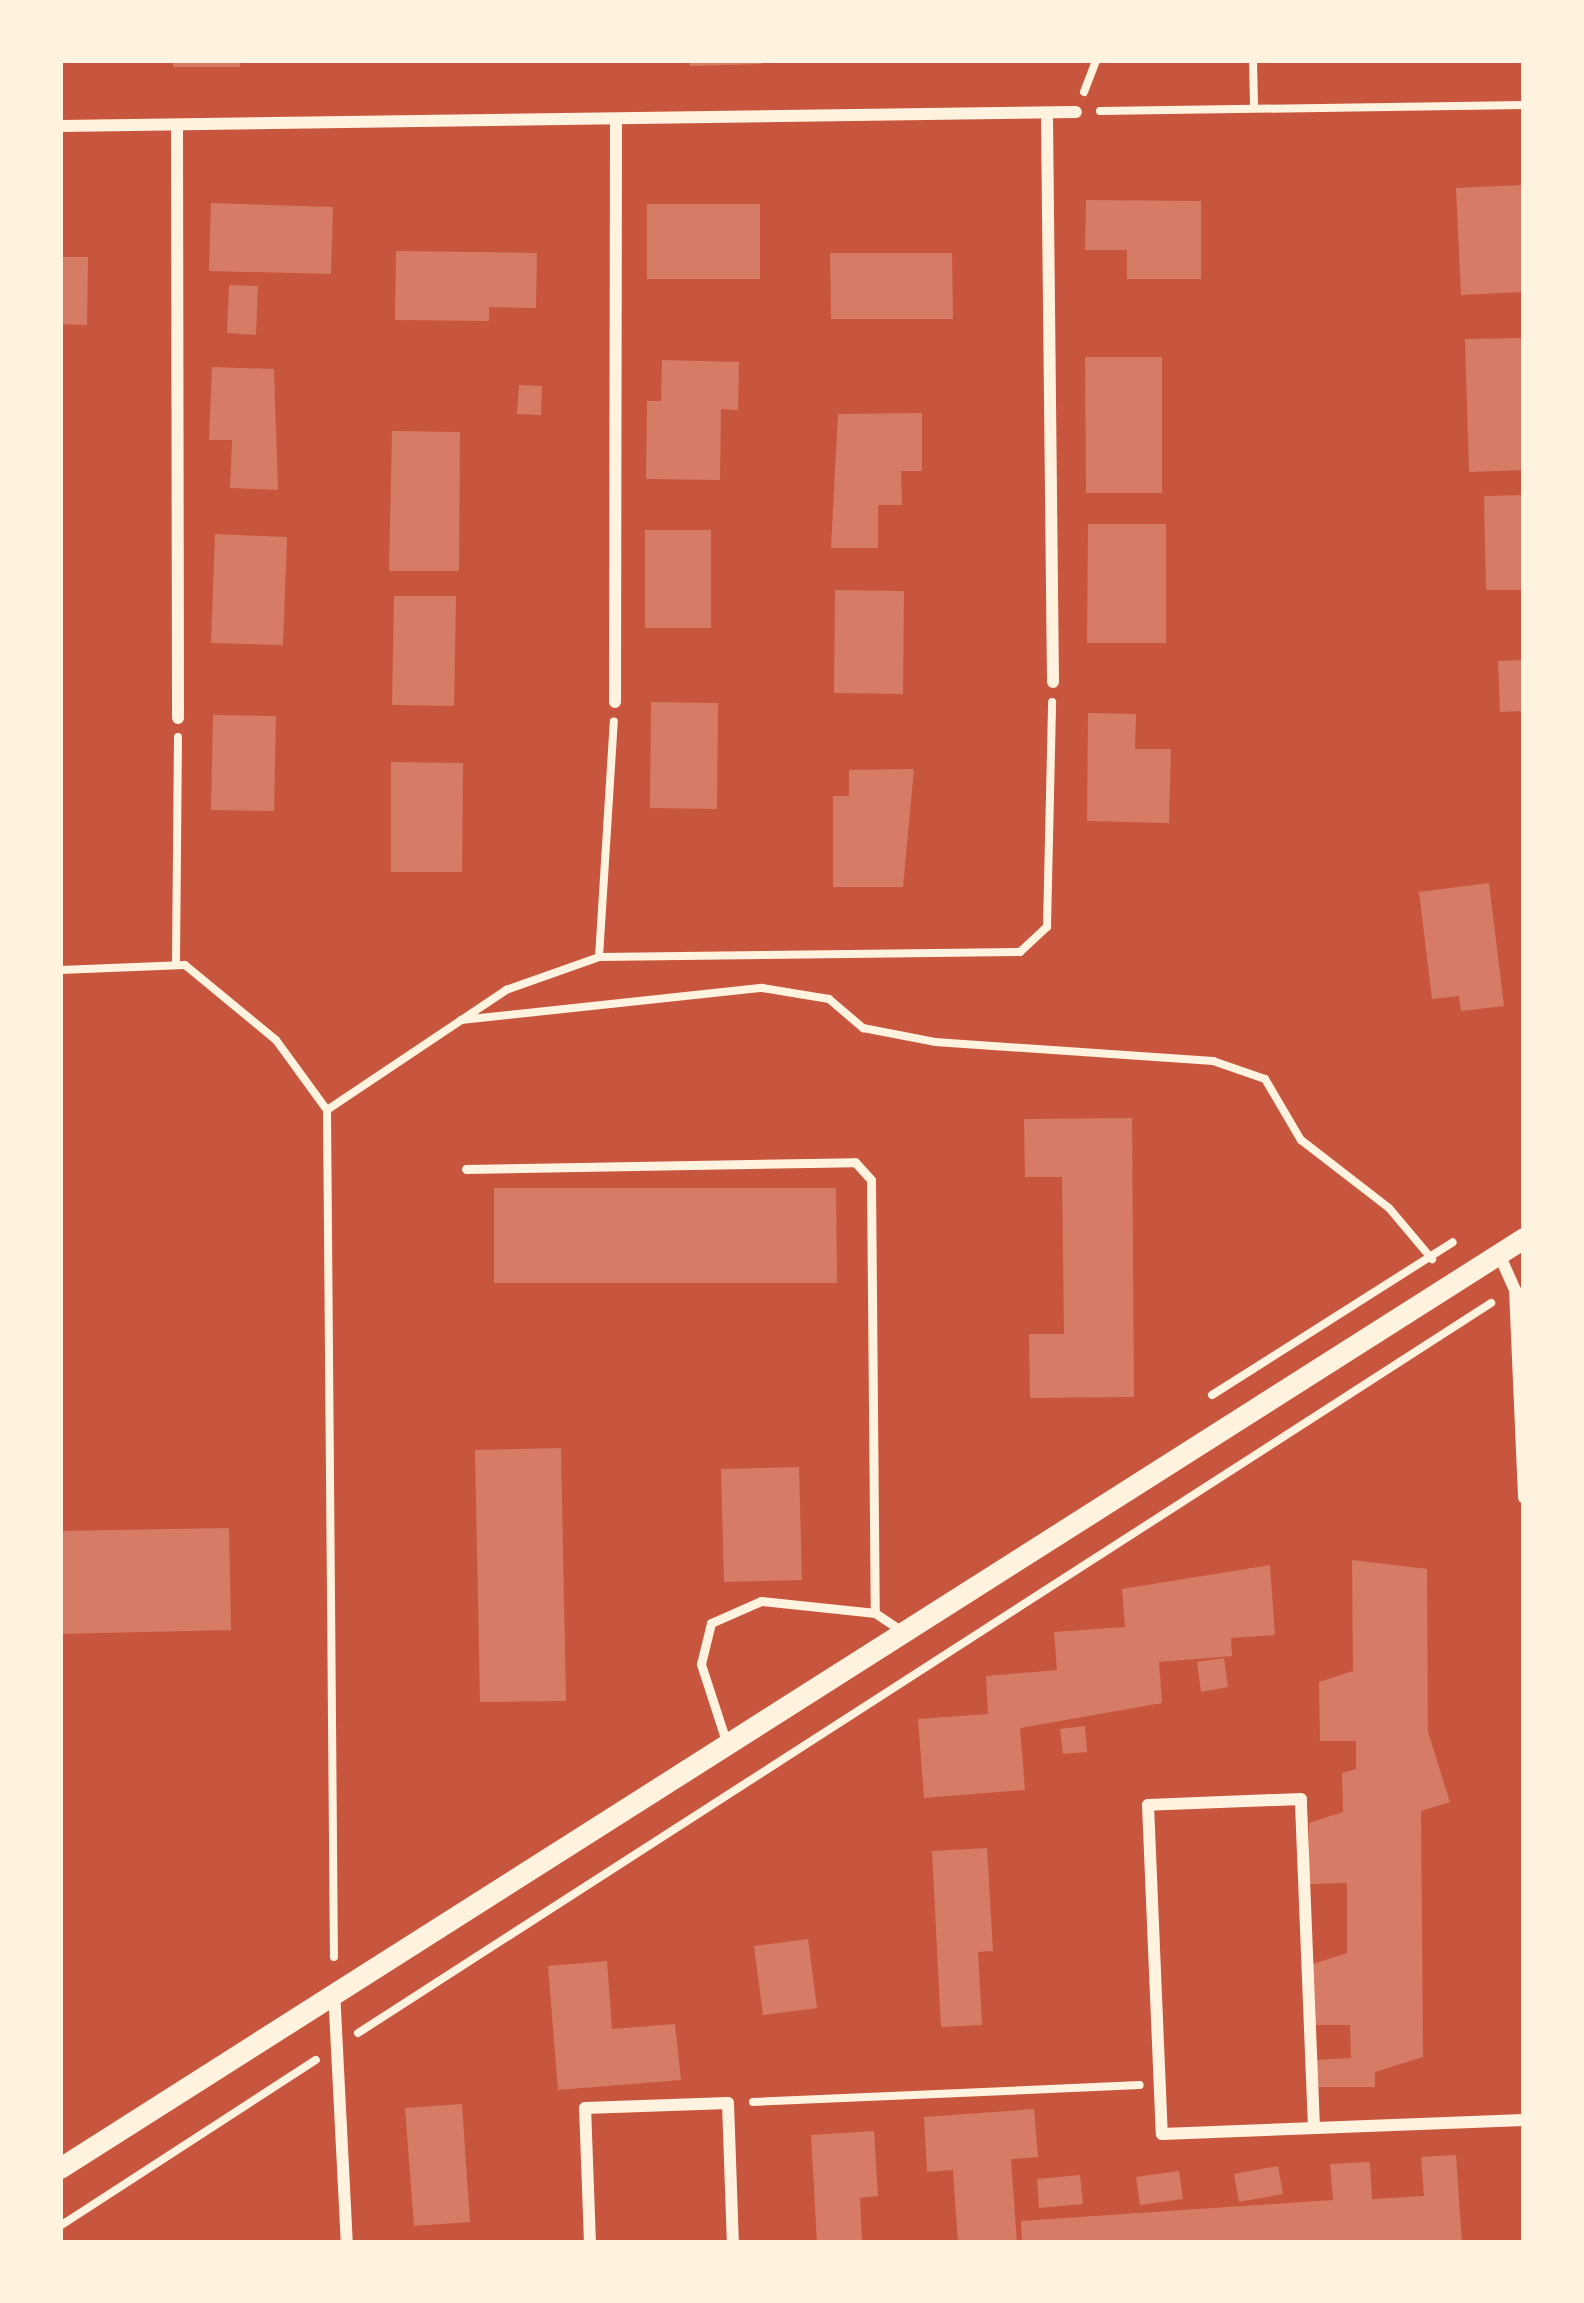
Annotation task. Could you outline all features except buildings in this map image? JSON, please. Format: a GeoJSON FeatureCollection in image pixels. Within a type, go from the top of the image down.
{"type":"FeatureCollection","features":[{"type":"Feature","properties":{"kind":"street"},"geometry":{"type":"LineString","coordinates":[[60,126],[1047,118],[1076,112]]}},
{"type":"Feature","properties":{"kind":"street"},"geometry":{"type":"LineString","coordinates":[[1047,118],[1053,682]]}},
{"type":"Feature","properties":{"kind":"street"},"geometry":{"type":"LineString","coordinates":[[615,702],[616,123]]}},
{"type":"Feature","properties":{"kind":"street"},"geometry":{"type":"LineString","coordinates":[[177,126],[178,718]]}},
{"type":"Feature","properties":{"kind":"street"},"geometry":{"type":"LineString","coordinates":[[60,2168],[897,1628],[1524,1238]]}},
{"type":"Feature","properties":{"kind":"street"},"geometry":{"type":"LineString","coordinates":[[1498,1251],[1515,1290],[1524,1498]]}},
{"type":"Feature","properties":{"kind":"street"},"geometry":{"type":"LineString","coordinates":[[1314,2128],[1301,1799],[1148,1805],[1162,2134],[1524,2120]]}},
{"type":"Feature","properties":{"kind":"street"},"geometry":{"type":"LineString","coordinates":[[334,1989],[347,2243]]}},
{"type":"Feature","properties":{"kind":"street"},"geometry":{"type":"LineString","coordinates":[[590,2243],[585,2108],[728,2103],[733,2243]]}},
{"type":"Feature","properties":{"kind":"lane"},"geometry":{"type":"LineString","coordinates":[[466,1169],[855,1162],[872,1180],[874,1613]]}},
{"type":"Feature","properties":{"kind":"lane"},"geometry":{"type":"LineString","coordinates":[[725,1738],[701,1664],[711,1623],[761,1601],[874,1613],[897,1628]]}},
{"type":"Feature","properties":{"kind":"path"},"geometry":{"type":"LineString","coordinates":[[1253,60],[1254,105]]}},
{"type":"Feature","properties":{"kind":"path"},"geometry":{"type":"LineString","coordinates":[[1076,112],[1254,105],[1524,105]]}},
{"type":"Feature","properties":{"kind":"path"},"geometry":{"type":"LineString","coordinates":[[327,1110],[506,990],[599,957],[1020,952],[1047,927],[1053,682]]}},
{"type":"Feature","properties":{"kind":"path"},"geometry":{"type":"LineString","coordinates":[[599,957],[615,702]]}},
{"type":"Feature","properties":{"kind":"path"},"geometry":{"type":"LineString","coordinates":[[176,963],[178,718]]}},
{"type":"Feature","properties":{"kind":"path"},"geometry":{"type":"LineString","coordinates":[[60,970],[176,963],[276,1040],[327,1110],[334,1989]]}},
{"type":"Feature","properties":{"kind":"path"},"geometry":{"type":"LineString","coordinates":[[461,1020],[762,988],[829,999],[862,1028],[935,1042],[1213,1061],[1265,1079],[1300,1140],[1430,1254]]}},
{"type":"Feature","properties":{"kind":"path"},"geometry":{"type":"LineString","coordinates":[[60,2226],[1515,1290]]}},
{"type":"Feature","properties":{"kind":"path"},"geometry":{"type":"LineString","coordinates":[[728,2103],[1159,2084]]}}]}
